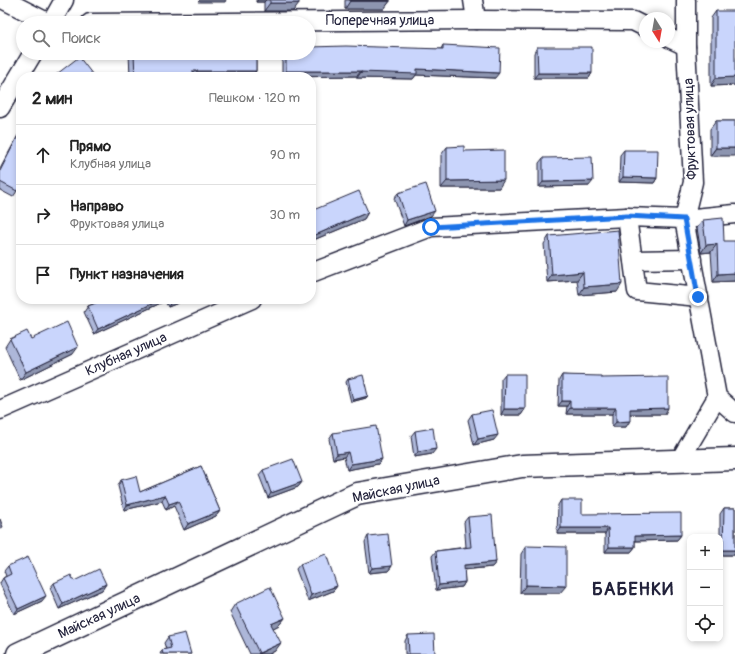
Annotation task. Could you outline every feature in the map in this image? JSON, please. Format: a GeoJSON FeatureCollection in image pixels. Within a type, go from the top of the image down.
{"type":"FeatureCollection","features":[{"type":"Feature","properties":{"kind":"street"},"geometry":{"type":"LineString","coordinates":[[4,0],[36,16]]}},
{"type":"Feature","properties":{"kind":"street"},"geometry":{"type":"LineString","coordinates":[[54,16],[64,0]]}},
{"type":"Feature","properties":{"kind":"street"},"geometry":{"type":"LineString","coordinates":[[473,0],[476,20]]}},
{"type":"Feature","properties":{"kind":"street","name":"Фруктовая улица"},"geometry":{"type":"LineString","coordinates":[[686,0],[686,46],[693,182],[684,219],[717,397]]}},
{"type":"Feature","properties":{"kind":"street","name":"Поперечная улица"},"geometry":{"type":"LineString","coordinates":[[316,21],[633,21],[639,24]]}},
{"type":"Feature","properties":{"kind":"street"},"geometry":{"type":"LineString","coordinates":[[675,41],[686,46]]}},
{"type":"Feature","properties":{"kind":"street"},"geometry":{"type":"LineString","coordinates":[[22,72],[29,60]]}},
{"type":"Feature","properties":{"kind":"street"},"geometry":{"type":"LineString","coordinates":[[0,108],[16,81]]}},
{"type":"Feature","properties":{"kind":"street"},"geometry":{"type":"LineString","coordinates":[[316,271],[431,227],[627,216],[684,219],[735,214]]}},
{"type":"Feature","properties":{"kind":"street"},"geometry":{"type":"LineString","coordinates":[[627,216],[637,291],[698,297]]}},
{"type":"Feature","properties":{"kind":"street"},"geometry":{"type":"LineString","coordinates":[[633,260],[692,259]]}},
{"type":"Feature","properties":{"kind":"street","name":"Клубная улица"},"geometry":{"type":"LineString","coordinates":[[0,410],[241,304]]}},
{"type":"Feature","properties":{"kind":"street"},"geometry":{"type":"LineString","coordinates":[[680,460],[717,397],[735,413]]}},
{"type":"Feature","properties":{"kind":"street","name":"Майская улица"},"geometry":{"type":"LineString","coordinates":[[18,654],[357,494],[522,466],[735,459]]}},
{"type":"Feature","properties":{"kind":"building"},"geometry":{"type":"Polygon","coordinates":[[[270,0],[299,0],[299,3],[270,3],[270,0]]]}},
{"type":"Feature","properties":{"kind":"building"},"geometry":{"type":"Polygon","coordinates":[[[390,0],[390,1],[350,1],[390,0]]]}},
{"type":"Feature","properties":{"kind":"building"},"geometry":{"type":"Polygon","coordinates":[[[716,11],[735,11],[735,77],[716,78],[716,11]]]}},
{"type":"Feature","properties":{"kind":"building"},"geometry":{"type":"Polygon","coordinates":[[[443,45],[500,48],[499,73],[417,69],[417,74],[361,71],[286,71],[286,60],[316,60],[316,47],[346,46],[443,49],[443,45]]]}},
{"type":"Feature","properties":{"kind":"building"},"geometry":{"type":"Polygon","coordinates":[[[537,47],[592,47],[592,73],[538,73],[537,47]]]}},
{"type":"Feature","properties":{"kind":"building"},"geometry":{"type":"Polygon","coordinates":[[[75,60],[81,60],[91,72],[60,72],[75,60]]]}},
{"type":"Feature","properties":{"kind":"building"},"geometry":{"type":"Polygon","coordinates":[[[134,60],[256,60],[256,71],[135,72],[134,60]]]}},
{"type":"Feature","properties":{"kind":"building"},"geometry":{"type":"Polygon","coordinates":[[[716,121],[735,121],[735,148],[716,148],[716,121]]]}},
{"type":"Feature","properties":{"kind":"building"},"geometry":{"type":"Polygon","coordinates":[[[16,140],[16,190],[0,182],[0,171],[16,140]]]}},
{"type":"Feature","properties":{"kind":"building"},"geometry":{"type":"Polygon","coordinates":[[[464,146],[464,151],[504,150],[504,180],[447,181],[447,147],[464,146]]]}},
{"type":"Feature","properties":{"kind":"building"},"geometry":{"type":"Polygon","coordinates":[[[624,150],[658,150],[657,178],[623,177],[624,150]]]}},
{"type":"Feature","properties":{"kind":"building"},"geometry":{"type":"Polygon","coordinates":[[[592,157],[593,181],[543,182],[543,158],[592,157]]]}},
{"type":"Feature","properties":{"kind":"building"},"geometry":{"type":"Polygon","coordinates":[[[426,184],[435,211],[407,220],[398,193],[426,184]]]}},
{"type":"Feature","properties":{"kind":"building"},"geometry":{"type":"Polygon","coordinates":[[[359,191],[368,212],[316,235],[316,209],[359,191]]]}},
{"type":"Feature","properties":{"kind":"building"},"geometry":{"type":"Polygon","coordinates":[[[723,218],[724,241],[735,241],[735,273],[718,274],[717,244],[706,245],[703,220],[723,218]]]}},
{"type":"Feature","properties":{"kind":"building"},"geometry":{"type":"Polygon","coordinates":[[[618,230],[622,284],[584,287],[583,272],[552,275],[549,236],[618,230]]]}},
{"type":"Feature","properties":{"kind":"building"},"geometry":{"type":"Polygon","coordinates":[[[93,304],[151,304],[98,329],[88,306],[93,304]]]}},
{"type":"Feature","properties":{"kind":"building"},"geometry":{"type":"Polygon","coordinates":[[[67,322],[78,347],[26,372],[10,339],[27,331],[31,339],[67,322]]]}},
{"type":"Feature","properties":{"kind":"building"},"geometry":{"type":"Polygon","coordinates":[[[505,374],[525,374],[525,409],[504,409],[505,374]]]}},
{"type":"Feature","properties":{"kind":"building"},"geometry":{"type":"Polygon","coordinates":[[[363,375],[368,396],[353,400],[348,379],[363,375]]]}},
{"type":"Feature","properties":{"kind":"building"},"geometry":{"type":"Polygon","coordinates":[[[562,375],[601,376],[601,378],[668,377],[668,408],[630,409],[630,421],[616,422],[616,408],[570,408],[570,401],[562,401],[562,375]]]}},
{"type":"Feature","properties":{"kind":"building"},"geometry":{"type":"Polygon","coordinates":[[[492,410],[498,435],[478,439],[472,414],[492,410]]]}},
{"type":"Feature","properties":{"kind":"building"},"geometry":{"type":"Polygon","coordinates":[[[376,426],[382,459],[351,464],[348,452],[337,454],[333,433],[376,426]]]}},
{"type":"Feature","properties":{"kind":"building"},"geometry":{"type":"Polygon","coordinates":[[[433,428],[436,449],[418,452],[415,431],[433,428]]]}},
{"type":"Feature","properties":{"kind":"building"},"geometry":{"type":"Polygon","coordinates":[[[293,459],[302,482],[271,493],[263,470],[293,459]]]}},
{"type":"Feature","properties":{"kind":"building"},"geometry":{"type":"Polygon","coordinates":[[[201,466],[220,511],[188,524],[178,501],[169,504],[165,495],[127,505],[121,480],[136,476],[140,492],[201,466]]]}},
{"type":"Feature","properties":{"kind":"building"},"geometry":{"type":"Polygon","coordinates":[[[561,500],[582,500],[582,514],[681,513],[681,535],[635,536],[635,547],[609,547],[608,528],[561,528],[561,500]]]}},
{"type":"Feature","properties":{"kind":"building"},"geometry":{"type":"Polygon","coordinates":[[[724,508],[735,508],[735,550],[723,550],[724,508]]]}},
{"type":"Feature","properties":{"kind":"building"},"geometry":{"type":"Polygon","coordinates":[[[492,515],[496,562],[464,565],[465,582],[439,585],[436,551],[471,547],[468,517],[492,515]]]}},
{"type":"Feature","properties":{"kind":"building"},"geometry":{"type":"Polygon","coordinates":[[[0,519],[3,527],[0,528],[0,519]]]}},
{"type":"Feature","properties":{"kind":"building"},"geometry":{"type":"Polygon","coordinates":[[[388,534],[392,566],[372,568],[368,536],[388,534]]]}},
{"type":"Feature","properties":{"kind":"building"},"geometry":{"type":"Polygon","coordinates":[[[526,546],[566,547],[566,586],[526,585],[526,546]]]}},
{"type":"Feature","properties":{"kind":"building"},"geometry":{"type":"Polygon","coordinates":[[[326,554],[337,586],[311,595],[300,564],[326,554]]]}},
{"type":"Feature","properties":{"kind":"building"},"geometry":{"type":"Polygon","coordinates":[[[28,557],[46,596],[18,609],[3,578],[11,574],[8,566],[28,557]]]}},
{"type":"Feature","properties":{"kind":"building"},"geometry":{"type":"Polygon","coordinates":[[[99,569],[106,584],[63,604],[54,583],[71,575],[74,581],[99,569]]]}},
{"type":"Feature","properties":{"kind":"building"},"geometry":{"type":"Polygon","coordinates":[[[270,587],[285,618],[271,624],[281,643],[259,653],[235,604],[270,587]]]}},
{"type":"Feature","properties":{"kind":"building"},"geometry":{"type":"Polygon","coordinates":[[[185,633],[191,654],[163,654],[162,650],[171,648],[168,637],[185,633]]]}},
{"type":"Feature","properties":{"kind":"building"},"geometry":{"type":"Polygon","coordinates":[[[434,634],[435,654],[409,654],[408,635],[434,634]]]}},
{"type":"Feature","properties":{"kind":"district","name":"БАБЕНКИ"},"geometry":{"type":"Point","coordinates":[633,589]}},
{"type":"Feature","properties":{"kind":"route"},"geometry":{"type":"LineString","coordinates":[[431,227],[627,216],[684,219],[698,297]]}}]}
